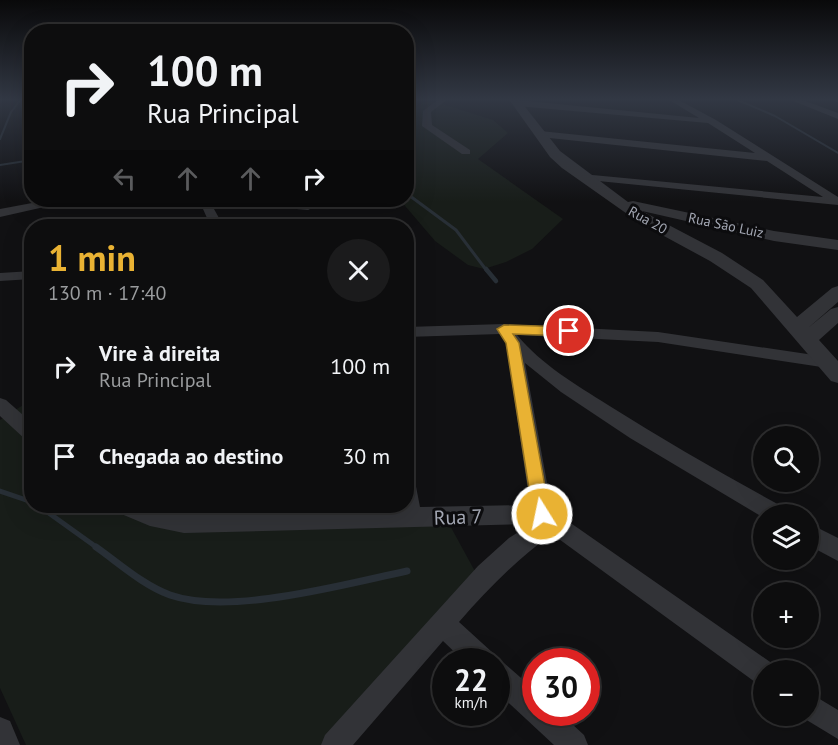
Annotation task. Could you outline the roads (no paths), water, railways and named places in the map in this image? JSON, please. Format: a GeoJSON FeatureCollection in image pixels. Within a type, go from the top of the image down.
{"type":"FeatureCollection","features":[{"type":"Feature","properties":{"kind":"street"},"geometry":{"type":"LineString","coordinates":[[437,133],[466,152]]}},
{"type":"Feature","properties":{"kind":"street"},"geometry":{"type":"LineString","coordinates":[[730,133],[824,193],[838,198]]}},
{"type":"Feature","properties":{"kind":"street"},"geometry":{"type":"LineString","coordinates":[[540,134],[770,158]]}},
{"type":"Feature","properties":{"kind":"street","name":"Rua 20"},"geometry":{"type":"LineString","coordinates":[[540,134],[555,154],[615,201],[735,268],[757,284],[835,364]]}},
{"type":"Feature","properties":{"kind":"street"},"geometry":{"type":"LineString","coordinates":[[582,177],[838,198]]}},
{"type":"Feature","properties":{"kind":"street","name":"Rua São Luiz"},"geometry":{"type":"LineString","coordinates":[[615,201],[774,236],[838,244]]}},
{"type":"Feature","properties":{"kind":"street"},"geometry":{"type":"LineString","coordinates":[[0,214],[31,207]]}},
{"type":"Feature","properties":{"kind":"street"},"geometry":{"type":"LineString","coordinates":[[0,277],[24,276]]}},
{"type":"Feature","properties":{"kind":"street"},"geometry":{"type":"LineString","coordinates":[[807,334],[838,292]]}},
{"type":"Feature","properties":{"kind":"street"},"geometry":{"type":"LineString","coordinates":[[807,334],[838,313]]}},
{"type":"Feature","properties":{"kind":"street"},"geometry":{"type":"LineString","coordinates":[[414,332],[508,336],[658,337],[835,364]]}},
{"type":"Feature","properties":{"kind":"street"},"geometry":{"type":"LineString","coordinates":[[508,336],[566,387],[650,442],[758,504]]}},
{"type":"Feature","properties":{"kind":"street"},"geometry":{"type":"LineString","coordinates":[[508,336],[547,518],[753,665]]}},
{"type":"Feature","properties":{"kind":"street"},"geometry":{"type":"LineString","coordinates":[[0,405],[24,428]]}},
{"type":"Feature","properties":{"kind":"street","name":"Rua 7"},"geometry":{"type":"LineString","coordinates":[[143,513],[184,523],[254,514],[411,519],[547,518]]}},
{"type":"Feature","properties":{"kind":"street"},"geometry":{"type":"LineString","coordinates":[[410,513],[411,519]]}},
{"type":"Feature","properties":{"kind":"street"},"geometry":{"type":"LineString","coordinates":[[335,745],[486,574],[547,518]]}},
{"type":"Feature","properties":{"kind":"street"},"geometry":{"type":"LineString","coordinates":[[819,539],[838,550]]}},
{"type":"Feature","properties":{"kind":"street"},"geometry":{"type":"LineString","coordinates":[[442,623],[469,648]]}},
{"type":"Feature","properties":{"kind":"street"},"geometry":{"type":"LineString","coordinates":[[510,686],[522,696]]}},
{"type":"Feature","properties":{"kind":"street"},"geometry":{"type":"LineString","coordinates":[[819,713],[838,726]]}},
{"type":"Feature","properties":{"kind":"street"},"geometry":{"type":"LineString","coordinates":[[554,726],[574,745]]}},
{"type":"Feature","properties":{"kind":"street"},"geometry":{"type":"LineString","coordinates":[[0,731],[6,745]]}},
{"type":"Feature","properties":{"kind":"waterway"},"geometry":{"type":"LineString","coordinates":[[0,139],[3,133]]}},
{"type":"Feature","properties":{"kind":"waterway"},"geometry":{"type":"LineString","coordinates":[[804,133],[838,153]]}},
{"type":"Feature","properties":{"kind":"waterway"},"geometry":{"type":"LineString","coordinates":[[0,165],[24,161]]}},
{"type":"Feature","properties":{"kind":"waterway"},"geometry":{"type":"LineString","coordinates":[[414,199],[456,230],[487,271]]}},
{"type":"Feature","properties":{"kind":"waterway"},"geometry":{"type":"LineString","coordinates":[[486,269],[496,281]]}},
{"type":"Feature","properties":{"kind":"waterway"},"geometry":{"type":"LineString","coordinates":[[0,491],[24,499]]}},
{"type":"Feature","properties":{"kind":"waterway"},"geometry":{"type":"LineString","coordinates":[[49,513],[99,549]]}},
{"type":"Feature","properties":{"kind":"waterway"},"geometry":{"type":"LineString","coordinates":[[96,547],[150,586],[170,595],[195,601],[224,602],[288,596],[407,571]]}}]}
